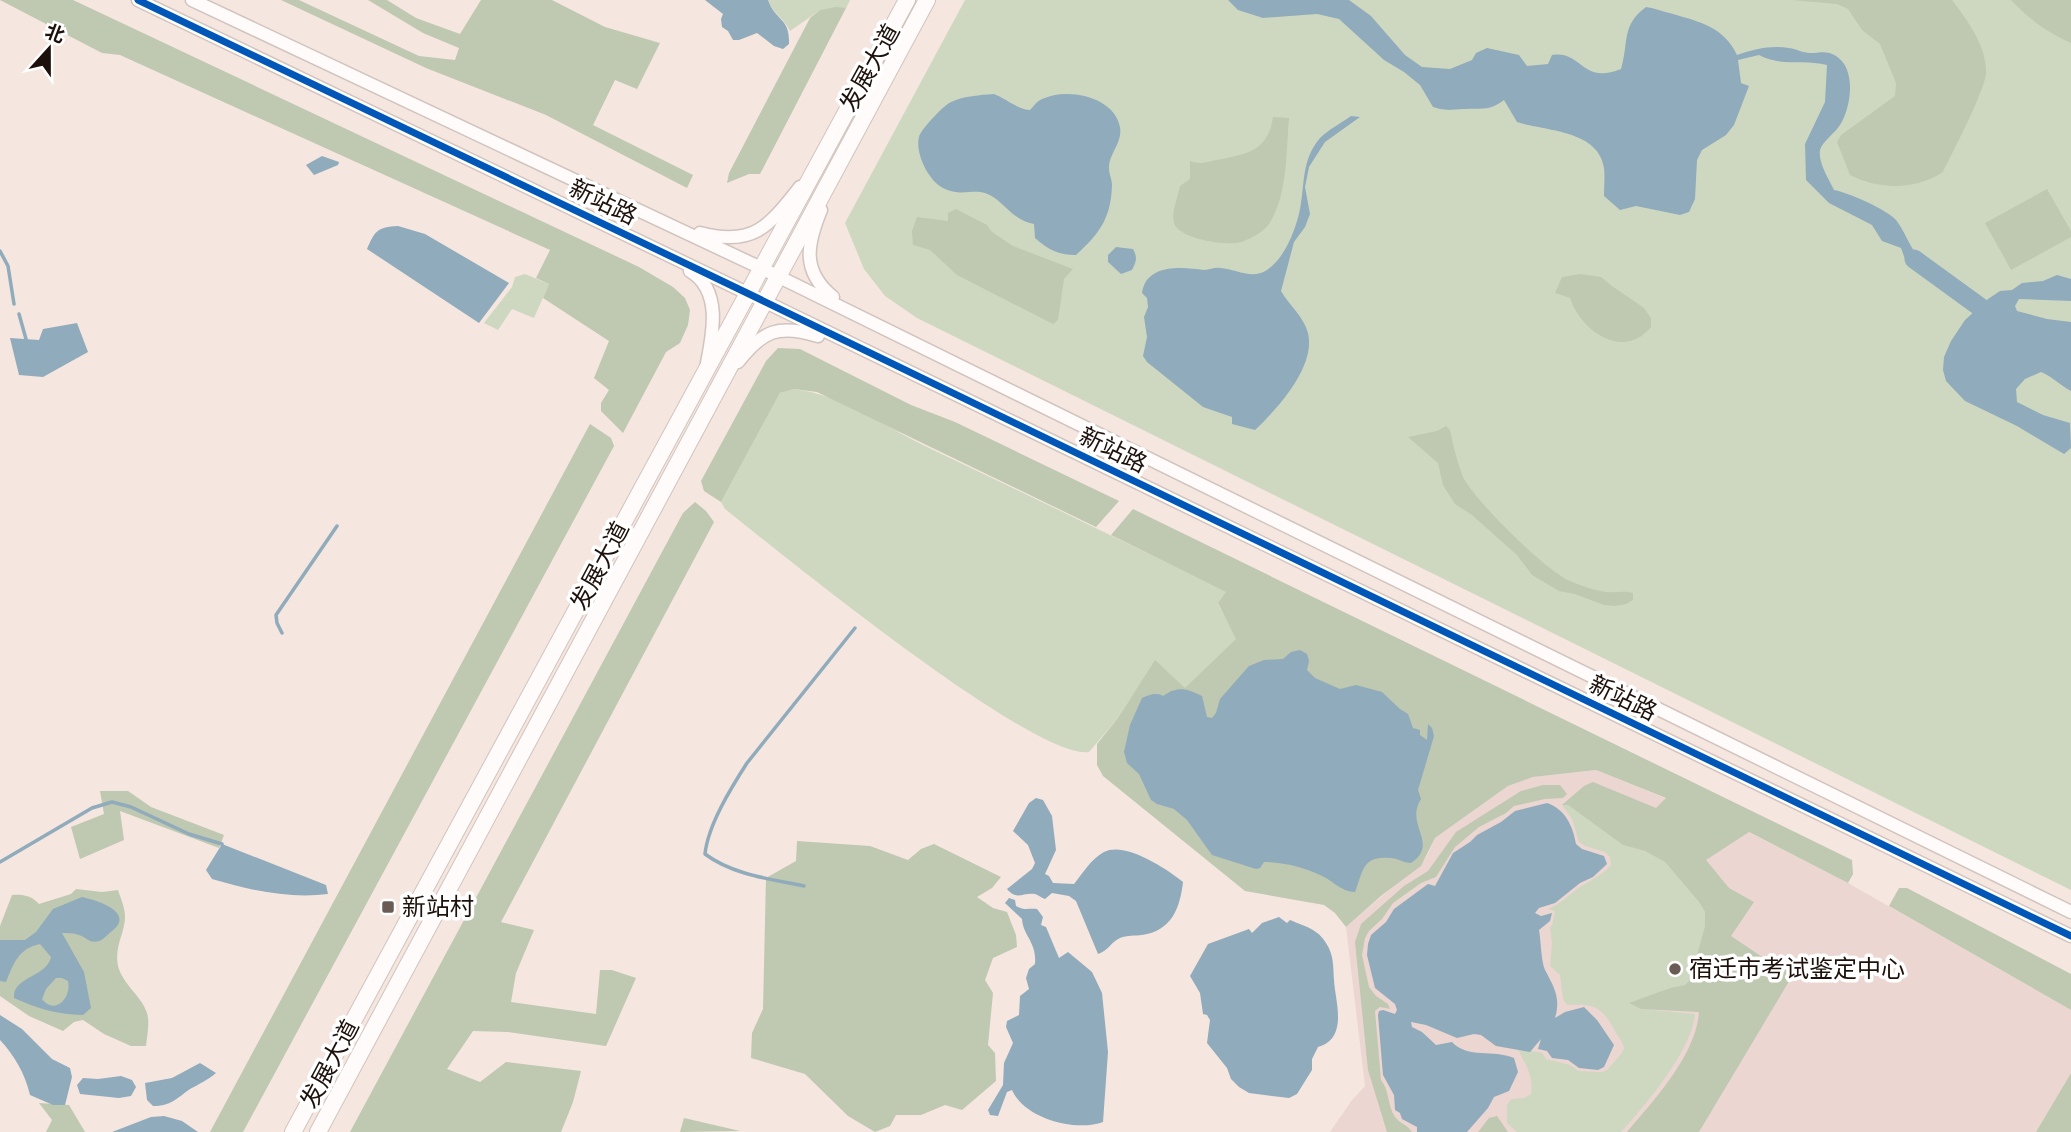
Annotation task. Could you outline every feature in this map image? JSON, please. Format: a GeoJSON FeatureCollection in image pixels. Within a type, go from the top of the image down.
{"type":"FeatureCollection","features":[{"type":"Feature","properties":{"kind":"main road","name":"发展大道"},"geometry":{"type":"LineString","coordinates":[[293,1132],[907,0]]}},
{"type":"Feature","properties":{"kind":"main road","name":"发展大道"},"geometry":{"type":"LineString","coordinates":[[318,1132],[928,0]]}},
{"type":"Feature","properties":{"kind":"street","name":"新站路"},"geometry":{"type":"LineString","coordinates":[[138,0],[2071,936]]}},
{"type":"Feature","properties":{"kind":"street","name":"新站路"},"geometry":{"type":"LineString","coordinates":[[192,0],[761,268],[2071,912]]}},
{"type":"Feature","properties":{"kind":"street"},"geometry":{"type":"LineString","coordinates":[[650,216],[722,239],[752,235],[767,225],[784,207],[821,158]]}},
{"type":"Feature","properties":{"kind":"street"},"geometry":{"type":"LineString","coordinates":[[838,167],[813,229],[809,247],[810,266],[822,289],[874,324]]}},
{"type":"Feature","properties":{"kind":"street"},"geometry":{"type":"LineString","coordinates":[[635,239],[697,275],[704,282],[713,307],[705,371]]}},
{"type":"Feature","properties":{"kind":"street"},"geometry":{"type":"LineString","coordinates":[[723,381],[747,350],[762,336],[781,329],[799,330],[856,347]]}},
{"type":"Feature","properties":{"kind":"shaded area","name":"宿迁市考试鉴定中心"},"geometry":{"type":"Polygon","coordinates":[[[1596,770],[1748,832],[1848,883],[2071,1010],[2071,1073],[2036,1132],[1330,1132],[1365,1086],[1346,927],[1426,858],[1435,838],[1508,786],[1533,777],[1596,770]]]}},
{"type":"Feature","properties":{"kind":"green space"},"geometry":{"type":"Polygon","coordinates":[[[0,0],[73,0],[639,267],[673,287],[685,298],[690,310],[688,325],[680,343],[666,352],[623,433],[601,411],[601,403],[609,390],[594,378],[609,341],[543,298],[549,284],[536,278],[550,250],[120,55],[102,53],[0,0]]]}},
{"type":"Feature","properties":{"kind":"green space"},"geometry":{"type":"Polygon","coordinates":[[[281,0],[299,0],[419,56],[455,60],[459,48],[423,33],[368,0],[387,0],[416,18],[460,34],[481,0],[552,0],[605,27],[660,43],[637,89],[615,80],[593,125],[693,175],[687,188],[546,115],[426,68],[281,0]]]}},
{"type":"Feature","properties":{"kind":"green space"},"geometry":{"type":"Polygon","coordinates":[[[768,0],[850,0],[846,8],[820,10],[790,31],[768,0]]]}},
{"type":"Feature","properties":{"kind":"green space"},"geometry":{"type":"Polygon","coordinates":[[[965,0],[2071,0],[2071,890],[917,318],[885,296],[864,269],[845,223],[965,0]]]}},
{"type":"Feature","properties":{"kind":"green space"},"geometry":{"type":"Polygon","coordinates":[[[1792,0],[1952,0],[1980,43],[1986,73],[1975,106],[1943,172],[1921,182],[1897,186],[1873,183],[1850,175],[1837,142],[1841,135],[1895,96],[1896,83],[1880,44],[1862,30],[1848,9],[1837,4],[1792,0]]]}},
{"type":"Feature","properties":{"kind":"green space"},"geometry":{"type":"Polygon","coordinates":[[[2011,0],[2071,0],[2071,43],[2039,24],[2011,0]]]}},
{"type":"Feature","properties":{"kind":"green space"},"geometry":{"type":"Polygon","coordinates":[[[846,8],[760,174],[749,174],[727,183],[729,173],[810,18],[820,10],[846,8]]]}},
{"type":"Feature","properties":{"kind":"green space"},"geometry":{"type":"Polygon","coordinates":[[[1273,117],[1289,118],[1283,186],[1280,200],[1267,227],[1237,243],[1202,240],[1178,229],[1173,219],[1174,209],[1180,186],[1190,179],[1190,161],[1207,162],[1237,156],[1254,149],[1266,138],[1273,117]]]}},
{"type":"Feature","properties":{"kind":"green space"},"geometry":{"type":"Polygon","coordinates":[[[2047,189],[2071,231],[2071,237],[2011,270],[1985,223],[2047,189]]]}},
{"type":"Feature","properties":{"kind":"green space"},"geometry":{"type":"Polygon","coordinates":[[[956,209],[987,225],[992,232],[1013,246],[1073,269],[1064,279],[1058,320],[1053,324],[957,275],[930,250],[913,245],[912,231],[917,217],[948,221],[948,213],[956,209]]]}},
{"type":"Feature","properties":{"kind":"green space"},"geometry":{"type":"Polygon","coordinates":[[[525,274],[549,284],[534,318],[512,309],[498,330],[484,323],[512,287],[515,277],[525,274]]]}},
{"type":"Feature","properties":{"kind":"green space"},"geometry":{"type":"Polygon","coordinates":[[[1581,274],[1601,277],[1644,308],[1651,318],[1651,327],[1640,337],[1628,341],[1604,338],[1593,331],[1575,310],[1570,298],[1555,293],[1562,277],[1581,274]]]}},
{"type":"Feature","properties":{"kind":"green space"},"geometry":{"type":"Polygon","coordinates":[[[778,348],[800,349],[911,405],[955,422],[1119,501],[1096,527],[817,392],[794,389],[780,393],[721,502],[704,491],[701,481],[766,361],[778,348]]]}},
{"type":"Feature","properties":{"kind":"green space"},"geometry":{"type":"Polygon","coordinates":[[[794,389],[829,397],[845,404],[925,446],[1227,592],[1218,604],[1237,639],[1185,689],[1155,661],[1118,718],[1089,752],[1060,746],[1017,724],[907,650],[725,509],[721,502],[780,393],[794,389]]]}},
{"type":"Feature","properties":{"kind":"green space"},"geometry":{"type":"Polygon","coordinates":[[[590,424],[611,438],[614,446],[243,1132],[210,1132],[590,424]]]}},
{"type":"Feature","properties":{"kind":"green space"},"geometry":{"type":"Polygon","coordinates":[[[1446,426],[1450,430],[1463,477],[1470,488],[1528,550],[1570,581],[1601,591],[1633,593],[1633,600],[1615,606],[1604,605],[1559,591],[1532,575],[1517,555],[1472,515],[1455,504],[1443,485],[1438,463],[1408,437],[1437,431],[1446,426]]]}},
{"type":"Feature","properties":{"kind":"green space"},"geometry":{"type":"Polygon","coordinates":[[[695,502],[714,522],[501,922],[534,930],[516,973],[511,1002],[596,1014],[600,970],[612,970],[636,978],[606,1046],[508,1032],[473,1031],[447,1069],[480,1082],[506,1062],[581,1071],[561,1132],[350,1132],[683,513],[695,502]]]}},
{"type":"Feature","properties":{"kind":"green space"},"geometry":{"type":"Polygon","coordinates":[[[1133,509],[1852,860],[1853,874],[1848,883],[1749,832],[1706,860],[1729,888],[1754,902],[1731,936],[1777,967],[1783,959],[1797,968],[1699,1132],[1627,1132],[1661,1091],[1682,1060],[1696,1028],[1699,1012],[1641,1009],[1629,1003],[1685,985],[1690,980],[1705,926],[1705,912],[1665,862],[1645,851],[1623,845],[1568,805],[1562,805],[1584,786],[1593,782],[1656,808],[1666,798],[1596,770],[1533,777],[1508,786],[1435,838],[1421,866],[1382,895],[1346,927],[1335,913],[1324,905],[1245,891],[1103,776],[1097,765],[1097,744],[1118,718],[1155,660],[1185,688],[1236,639],[1218,603],[1226,592],[1111,535],[1133,509]]]}},
{"type":"Feature","properties":{"kind":"green space"},"geometry":{"type":"Polygon","coordinates":[[[1543,785],[1560,785],[1567,794],[1563,798],[1514,806],[1479,827],[1455,847],[1436,877],[1421,883],[1393,903],[1365,938],[1362,955],[1369,987],[1390,1009],[1380,1007],[1375,1011],[1381,1080],[1395,1117],[1412,1132],[1387,1132],[1368,1070],[1355,942],[1361,924],[1404,886],[1428,871],[1456,832],[1521,791],[1543,785]]]}},
{"type":"Feature","properties":{"kind":"green space"},"geometry":{"type":"Polygon","coordinates":[[[100,791],[128,791],[151,807],[224,835],[219,848],[120,811],[124,840],[80,859],[71,827],[104,814],[100,791]]]}},
{"type":"Feature","properties":{"kind":"green space"},"geometry":{"type":"Polygon","coordinates":[[[1562,805],[1568,805],[1623,845],[1645,851],[1665,862],[1705,912],[1705,926],[1690,980],[1685,985],[1630,1003],[1641,1009],[1695,1014],[1686,1044],[1677,1060],[1655,1092],[1621,1132],[1517,1132],[1507,1123],[1507,1105],[1511,1099],[1524,1098],[1531,1094],[1532,1088],[1526,1065],[1517,1048],[1542,1053],[1546,1059],[1570,1065],[1579,1071],[1602,1072],[1607,1070],[1624,1048],[1602,1012],[1585,1005],[1567,1005],[1563,999],[1560,975],[1550,966],[1550,927],[1555,911],[1548,909],[1611,865],[1610,857],[1605,852],[1579,842],[1572,819],[1562,805]]]}},
{"type":"Feature","properties":{"kind":"green space"},"geometry":{"type":"Polygon","coordinates":[[[797,841],[870,846],[908,860],[921,849],[934,844],[1001,877],[992,888],[977,897],[993,908],[1007,912],[1016,935],[1017,947],[993,958],[985,980],[993,993],[988,1045],[995,1053],[996,1081],[962,1110],[945,1105],[921,1115],[896,1115],[890,1126],[875,1132],[848,1116],[805,1074],[751,1058],[752,1033],[763,1009],[766,878],[796,861],[797,841]]]}},
{"type":"Feature","properties":{"kind":"green space"},"geometry":{"type":"Polygon","coordinates":[[[1899,888],[1907,888],[2071,974],[2071,1010],[1889,906],[1899,888]]]}},
{"type":"Feature","properties":{"kind":"green space"},"geometry":{"type":"Polygon","coordinates":[[[76,889],[102,892],[118,890],[125,917],[117,952],[118,966],[147,1013],[146,1046],[131,1046],[104,1034],[83,1020],[74,1022],[63,1031],[29,1016],[0,996],[0,926],[12,895],[27,896],[39,904],[71,894],[76,889]]]}},
{"type":"Feature","properties":{"kind":"green space"},"geometry":{"type":"Polygon","coordinates":[[[2071,1073],[2071,1132],[2036,1132],[2071,1073]]]}},
{"type":"Feature","properties":{"kind":"green space"},"geometry":{"type":"Polygon","coordinates":[[[39,1103],[69,1105],[85,1132],[46,1132],[52,1120],[39,1103]]]}},
{"type":"Feature","properties":{"kind":"green space"},"geometry":{"type":"Polygon","coordinates":[[[1497,1116],[1508,1132],[1478,1132],[1489,1118],[1497,1116]]]}},
{"type":"Feature","properties":{"kind":"green space"},"geometry":{"type":"Polygon","coordinates":[[[684,1118],[740,1131],[680,1132],[684,1118]]]}},
{"type":"Feature","properties":{"kind":"water"},"geometry":{"type":"Polygon","coordinates":[[[705,0],[768,0],[785,24],[789,44],[783,49],[774,46],[757,33],[733,40],[722,27],[723,14],[705,0]]]}},
{"type":"Feature","properties":{"kind":"water"},"geometry":{"type":"Polygon","coordinates":[[[1228,0],[1349,0],[1371,16],[1405,55],[1422,67],[1450,69],[1472,60],[1476,53],[1487,48],[1519,55],[1527,66],[1548,64],[1552,55],[1562,55],[1590,70],[1608,73],[1621,69],[1629,28],[1646,7],[1710,27],[1725,38],[1737,55],[1775,47],[1807,53],[1833,54],[1843,62],[1847,70],[1850,89],[1844,118],[1820,150],[1824,171],[1834,190],[1867,202],[1892,216],[1916,254],[1912,262],[1905,259],[1901,248],[1882,241],[1872,225],[1829,203],[1806,180],[1805,144],[1825,102],[1827,65],[1776,61],[1759,55],[1738,60],[1741,83],[1749,86],[1734,125],[1726,135],[1702,150],[1697,160],[1695,199],[1689,212],[1680,215],[1636,206],[1620,210],[1604,196],[1604,168],[1600,155],[1582,139],[1556,130],[1517,122],[1504,100],[1486,108],[1447,110],[1433,107],[1420,85],[1384,60],[1339,19],[1317,14],[1263,18],[1238,10],[1228,0]]]}},
{"type":"Feature","properties":{"kind":"water"},"geometry":{"type":"Polygon","coordinates":[[[994,94],[1030,110],[1040,100],[1052,95],[1076,94],[1099,101],[1116,116],[1120,133],[1109,164],[1112,185],[1109,207],[1098,232],[1076,255],[1059,253],[1045,246],[1035,238],[1034,224],[1019,218],[991,196],[980,192],[955,192],[943,188],[932,179],[924,166],[919,151],[919,137],[938,112],[956,100],[994,94]]]}},
{"type":"Feature","properties":{"kind":"water"},"geometry":{"type":"Polygon","coordinates":[[[1351,116],[1360,117],[1325,142],[1309,167],[1305,187],[1310,214],[1305,227],[1294,242],[1281,291],[1300,316],[1308,333],[1309,346],[1301,373],[1284,399],[1255,430],[1232,424],[1232,417],[1203,407],[1143,356],[1147,337],[1144,317],[1148,307],[1147,298],[1142,293],[1145,283],[1150,276],[1158,272],[1176,268],[1218,268],[1250,274],[1267,270],[1279,258],[1293,234],[1307,164],[1314,146],[1323,135],[1351,116]]]}},
{"type":"Feature","properties":{"kind":"water"},"geometry":{"type":"Polygon","coordinates":[[[322,156],[339,162],[338,165],[314,175],[306,165],[322,156]]]}},
{"type":"Feature","properties":{"kind":"water"},"geometry":{"type":"Polygon","coordinates":[[[398,226],[425,234],[509,283],[479,323],[367,249],[378,231],[385,227],[398,226]]]}},
{"type":"Feature","properties":{"kind":"water"},"geometry":{"type":"Polygon","coordinates":[[[1116,247],[1133,249],[1136,260],[1132,270],[1121,274],[1108,262],[1108,255],[1116,247]]]}},
{"type":"Feature","properties":{"kind":"water"},"geometry":{"type":"Polygon","coordinates":[[[2057,275],[2071,279],[2071,301],[2019,299],[2015,306],[2017,311],[2071,322],[2071,391],[2041,372],[2025,379],[2016,389],[2017,402],[2043,415],[2070,423],[2071,448],[2064,454],[2017,426],[1965,401],[1946,381],[1943,370],[1944,357],[1951,341],[1965,320],[1988,299],[2000,291],[2012,290],[2022,283],[2043,281],[2057,275]]]}},
{"type":"Feature","properties":{"kind":"water"},"geometry":{"type":"Polygon","coordinates":[[[77,323],[88,352],[43,377],[19,375],[10,338],[39,340],[43,329],[77,323]]]}},
{"type":"Feature","properties":{"kind":"water"},"geometry":{"type":"Polygon","coordinates":[[[1300,650],[1307,654],[1307,670],[1315,678],[1340,689],[1356,685],[1382,692],[1408,714],[1413,728],[1420,730],[1420,735],[1427,740],[1428,724],[1434,736],[1418,790],[1421,799],[1416,817],[1422,841],[1419,856],[1411,863],[1393,858],[1374,859],[1365,866],[1355,892],[1345,890],[1325,877],[1300,867],[1264,862],[1256,869],[1212,855],[1187,820],[1174,809],[1151,800],[1139,774],[1127,763],[1124,752],[1130,725],[1142,698],[1155,694],[1163,696],[1177,689],[1191,691],[1202,696],[1207,717],[1212,718],[1220,699],[1249,666],[1264,660],[1283,659],[1291,652],[1300,650]]]}},
{"type":"Feature","properties":{"kind":"water"},"geometry":{"type":"Polygon","coordinates":[[[1036,798],[1043,800],[1052,816],[1056,850],[1045,874],[1053,883],[1074,884],[1091,862],[1104,852],[1123,850],[1134,853],[1157,864],[1183,882],[1176,910],[1167,924],[1152,933],[1120,938],[1098,954],[1076,901],[1069,896],[1052,893],[1045,899],[1035,894],[1011,893],[1007,889],[1032,869],[1035,863],[1028,845],[1013,831],[1029,803],[1036,798]]]}},
{"type":"Feature","properties":{"kind":"water"},"geometry":{"type":"Polygon","coordinates":[[[1547,803],[1559,809],[1567,819],[1576,844],[1582,849],[1604,856],[1607,864],[1555,903],[1539,908],[1535,913],[1541,916],[1552,913],[1550,921],[1539,930],[1544,966],[1557,999],[1555,1018],[1584,1007],[1597,1020],[1614,1045],[1604,1067],[1598,1070],[1579,1068],[1568,1060],[1552,1058],[1547,1051],[1538,1049],[1541,1039],[1530,1052],[1496,1046],[1481,1035],[1457,1038],[1411,1022],[1412,1027],[1436,1045],[1452,1042],[1465,1050],[1514,1058],[1518,1072],[1509,1091],[1494,1097],[1467,1132],[1417,1132],[1417,1127],[1402,1119],[1400,1113],[1395,1110],[1394,1095],[1383,1075],[1378,1015],[1379,1011],[1395,1014],[1397,1010],[1395,1004],[1375,988],[1367,955],[1371,935],[1386,922],[1394,909],[1428,884],[1435,886],[1453,853],[1477,835],[1515,811],[1547,803]]]}},
{"type":"Feature","properties":{"kind":"water"},"geometry":{"type":"Polygon","coordinates":[[[222,844],[326,885],[328,894],[269,892],[212,879],[206,870],[222,844]]]}},
{"type":"Feature","properties":{"kind":"water"},"geometry":{"type":"Polygon","coordinates":[[[82,897],[111,908],[119,918],[118,924],[96,942],[75,934],[62,933],[84,972],[91,1008],[83,1015],[47,1010],[14,998],[18,986],[48,964],[51,957],[40,944],[22,953],[14,963],[6,982],[0,981],[0,940],[25,940],[36,932],[53,909],[82,897]],[[56,978],[46,989],[42,999],[47,1004],[57,1005],[65,998],[69,987],[68,981],[56,978]]]}},
{"type":"Feature","properties":{"kind":"water"},"geometry":{"type":"Polygon","coordinates":[[[1009,898],[1015,900],[1019,908],[1037,909],[1043,917],[1041,925],[1046,927],[1059,958],[1068,952],[1092,972],[1102,993],[1108,1052],[1103,1122],[1079,1125],[1052,1121],[1028,1109],[1012,1090],[1007,1092],[998,1116],[990,1115],[988,1110],[1003,1085],[1004,1063],[1013,1043],[1006,1027],[1007,1021],[1019,1015],[1020,996],[1029,989],[1026,978],[1029,969],[1035,964],[1034,950],[1022,919],[1005,903],[1009,898]]]}},
{"type":"Feature","properties":{"kind":"water"},"geometry":{"type":"Polygon","coordinates":[[[1279,917],[1287,923],[1290,920],[1310,928],[1326,943],[1333,961],[1338,1008],[1334,1036],[1318,1047],[1312,1059],[1312,1070],[1297,1094],[1289,1098],[1249,1093],[1231,1079],[1227,1068],[1207,1043],[1210,1020],[1203,1014],[1200,993],[1190,976],[1208,944],[1249,929],[1252,933],[1262,923],[1279,917]]]}},
{"type":"Feature","properties":{"kind":"water"},"geometry":{"type":"Polygon","coordinates":[[[0,1015],[22,1029],[52,1059],[70,1068],[72,1077],[65,1105],[53,1105],[30,1095],[19,1066],[0,1040],[0,1015]]]}},
{"type":"Feature","properties":{"kind":"water"},"geometry":{"type":"Polygon","coordinates":[[[200,1063],[216,1073],[169,1103],[153,1106],[147,1100],[145,1083],[172,1078],[200,1063]]]}},
{"type":"Feature","properties":{"kind":"water"},"geometry":{"type":"Polygon","coordinates":[[[121,1076],[132,1080],[136,1087],[131,1096],[119,1098],[80,1094],[77,1085],[83,1078],[121,1076]]]}},
{"type":"Feature","properties":{"kind":"water"},"geometry":{"type":"Polygon","coordinates":[[[164,1116],[182,1121],[198,1132],[112,1132],[151,1117],[164,1116]]]}},
{"type":"Feature","properties":{"kind":"waterway"},"geometry":{"type":"LineString","coordinates":[[0,251],[8,266],[14,304]]}},
{"type":"Feature","properties":{"kind":"waterway"},"geometry":{"type":"LineString","coordinates":[[1914,259],[1980,307]]}},
{"type":"Feature","properties":{"kind":"waterway"},"geometry":{"type":"LineString","coordinates":[[19,314],[26,339]]}},
{"type":"Feature","properties":{"kind":"waterway"},"geometry":{"type":"LineString","coordinates":[[282,633],[276,615],[337,526]]}},
{"type":"Feature","properties":{"kind":"waterway"},"geometry":{"type":"LineString","coordinates":[[804,886],[728,867],[705,854],[707,843],[721,807],[747,763],[855,628]]}},
{"type":"Feature","properties":{"kind":"waterway"},"geometry":{"type":"LineString","coordinates":[[0,862],[92,808],[112,802],[131,807],[189,834],[222,844]]}},
{"type":"Feature","properties":{"kind":"cycle path"},"geometry":{"type":"LineString","coordinates":[[138,0],[2071,936]]}},
{"type":"Feature","properties":{"kind":"place","name":"新站村"},"geometry":{"type":"Point","coordinates":[388,907]}},
{"type":"Feature","properties":{"kind":"place","name":"宿迁市考试鉴定中心"},"geometry":{"type":"Point","coordinates":[1675,969]}}]}
